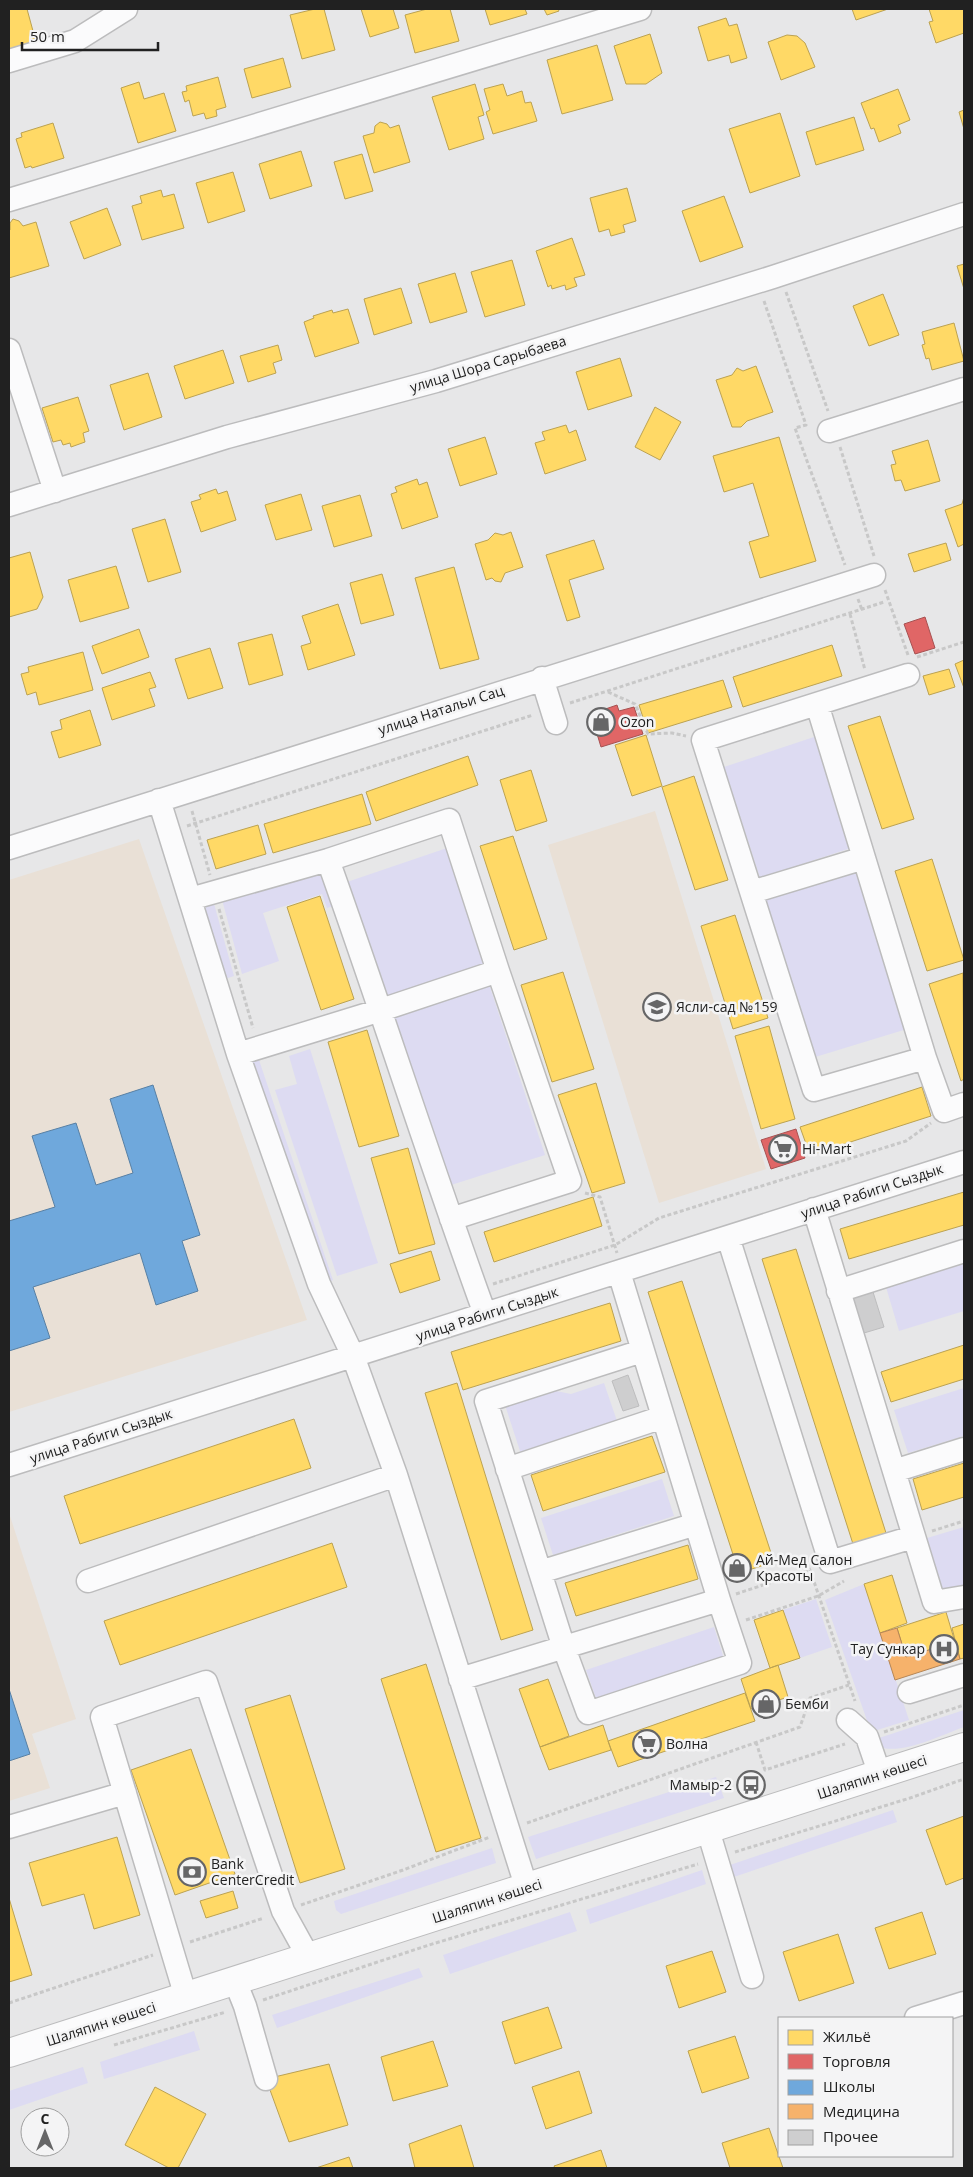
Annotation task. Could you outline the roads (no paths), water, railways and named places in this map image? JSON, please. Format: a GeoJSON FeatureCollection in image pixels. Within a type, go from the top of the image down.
{"type":"FeatureCollection","features":[{"type":"Feature","properties":{"kind":"main road","name":"Шаляпин көшесі"},"geometry":{"type":"LineString","coordinates":[[9,2053],[964,1748]]}},
{"type":"Feature","properties":{"kind":"street"},"geometry":{"type":"LineString","coordinates":[[9,61],[75,41],[126,9]]}},
{"type":"Feature","properties":{"kind":"street"},"geometry":{"type":"LineString","coordinates":[[9,200],[640,9]]}},
{"type":"Feature","properties":{"kind":"street","name":"улица Шора Сарыбаева"},"geometry":{"type":"LineString","coordinates":[[9,505],[227,437],[436,381],[757,282],[964,214]]}},
{"type":"Feature","properties":{"kind":"street"},"geometry":{"type":"LineString","coordinates":[[9,350],[55,491]]}},
{"type":"Feature","properties":{"kind":"street"},"geometry":{"type":"LineString","coordinates":[[832,430],[964,389]]}},
{"type":"Feature","properties":{"kind":"street","name":"улица Натальи Сац"},"geometry":{"type":"LineString","coordinates":[[9,848],[542,678],[878,574]]}},
{"type":"Feature","properties":{"kind":"street"},"geometry":{"type":"LineString","coordinates":[[908,675],[703,740],[814,1090],[925,1058]]}},
{"type":"Feature","properties":{"kind":"street"},"geometry":{"type":"LineString","coordinates":[[542,678],[554,716]]}},
{"type":"Feature","properties":{"kind":"street"},"geometry":{"type":"LineString","coordinates":[[817,704],[925,1058],[944,1110],[964,1104]]}},
{"type":"Feature","properties":{"kind":"street"},"geometry":{"type":"LineString","coordinates":[[159,800],[238,1054],[319,1284],[353,1356],[396,1475],[527,1888]]}},
{"type":"Feature","properties":{"kind":"street"},"geometry":{"type":"LineString","coordinates":[[190,899],[328,860],[449,820],[498,971],[570,1181],[451,1219]]}},
{"type":"Feature","properties":{"kind":"street"},"geometry":{"type":"LineString","coordinates":[[752,892],[864,858]]}},
{"type":"Feature","properties":{"kind":"street"},"geometry":{"type":"LineString","coordinates":[[328,860],[485,1314]]}},
{"type":"Feature","properties":{"kind":"street"},"geometry":{"type":"LineString","coordinates":[[238,1054],[381,1010],[498,971]]}},
{"type":"Feature","properties":{"kind":"street","name":"улица Рабиги Сыздык"},"geometry":{"type":"LineString","coordinates":[[9,1465],[964,1162]]}},
{"type":"Feature","properties":{"kind":"street"},"geometry":{"type":"LineString","coordinates":[[814,1209],[934,1602],[964,1597]]}},
{"type":"Feature","properties":{"kind":"street"},"geometry":{"type":"LineString","coordinates":[[728,1237],[820,1566],[913,1537]]}},
{"type":"Feature","properties":{"kind":"street"},"geometry":{"type":"LineString","coordinates":[[838,1291],[964,1251]]}},
{"type":"Feature","properties":{"kind":"street"},"geometry":{"type":"LineString","coordinates":[[621,1271],[642,1350],[740,1663],[588,1713],[564,1648],[486,1401],[642,1350]]}},
{"type":"Feature","properties":{"kind":"street"},"geometry":{"type":"LineString","coordinates":[[507,1469],[663,1417]]}},
{"type":"Feature","properties":{"kind":"street"},"geometry":{"type":"LineString","coordinates":[[894,1471],[964,1450]]}},
{"type":"Feature","properties":{"kind":"street"},"geometry":{"type":"LineString","coordinates":[[88,1581],[396,1475]]}},
{"type":"Feature","properties":{"kind":"street"},"geometry":{"type":"LineString","coordinates":[[540,1572],[696,1524]]}},
{"type":"Feature","properties":{"kind":"street"},"geometry":{"type":"LineString","coordinates":[[460,1678],[719,1600]]}},
{"type":"Feature","properties":{"kind":"street"},"geometry":{"type":"LineString","coordinates":[[909,1692],[964,1675]]}},
{"type":"Feature","properties":{"kind":"street"},"geometry":{"type":"LineString","coordinates":[[186,1997],[102,1717],[206,1682],[283,1911],[309,1958]]}},
{"type":"Feature","properties":{"kind":"street"},"geometry":{"type":"LineString","coordinates":[[852,1711],[867,1737],[880,1775]]}},
{"type":"Feature","properties":{"kind":"street"},"geometry":{"type":"LineString","coordinates":[[9,1827],[125,1793]]}},
{"type":"Feature","properties":{"kind":"street"},"geometry":{"type":"LineString","coordinates":[[708,1830],[752,1977]]}},
{"type":"Feature","properties":{"kind":"street"},"geometry":{"type":"LineString","coordinates":[[235,1981],[245,2006],[266,2079]]}},
{"type":"Feature","properties":{"kind":"street"},"geometry":{"type":"LineString","coordinates":[[919,2017],[964,2003]]}},
{"type":"Feature","properties":{"kind":"place","name":"Ozon"},"geometry":{"type":"Point","coordinates":[601,722]}},
{"type":"Feature","properties":{"kind":"place","name":"Ясли-сад №159"},"geometry":{"type":"Point","coordinates":[657,1007]}},
{"type":"Feature","properties":{"kind":"place","name":"Hi-Mart"},"geometry":{"type":"Point","coordinates":[783,1149]}},
{"type":"Feature","properties":{"kind":"place","name":"Ай-Мед Салон Красоты"},"geometry":{"type":"Point","coordinates":[737,1568]}},
{"type":"Feature","properties":{"kind":"place","name":"Тау Сункар"},"geometry":{"type":"Point","coordinates":[944,1649]}},
{"type":"Feature","properties":{"kind":"place","name":"Бемби"},"geometry":{"type":"Point","coordinates":[766,1704]}},
{"type":"Feature","properties":{"kind":"place","name":"Волна"},"geometry":{"type":"Point","coordinates":[647,1744]}},
{"type":"Feature","properties":{"kind":"place","name":"Мамыр-2"},"geometry":{"type":"Point","coordinates":[751,1785]}},
{"type":"Feature","properties":{"kind":"place","name":"Bank CenterCredit"},"geometry":{"type":"Point","coordinates":[192,1872]}}]}
